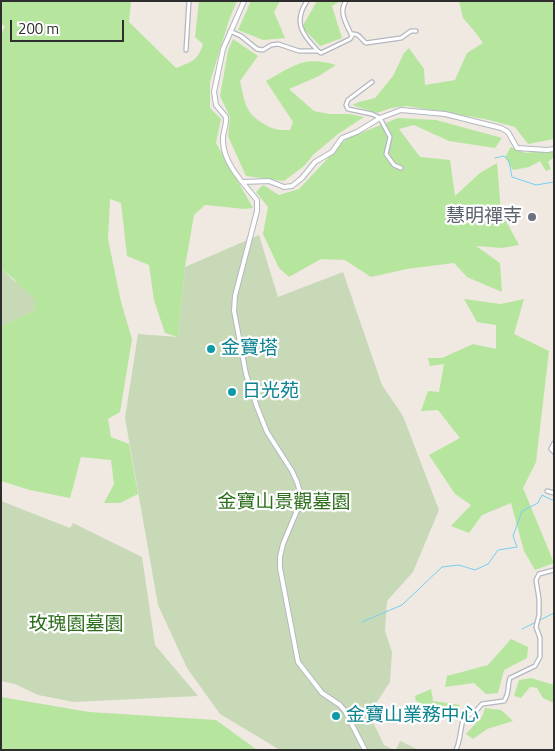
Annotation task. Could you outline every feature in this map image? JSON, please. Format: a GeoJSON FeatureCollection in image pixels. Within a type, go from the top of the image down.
{"type":"FeatureCollection","features":[{"type":"Feature","properties":{"kind":"street"},"geometry":{"type":"LineString","coordinates":[[186,50],[189,1]]}},
{"type":"Feature","properties":{"kind":"street"},"geometry":{"type":"LineString","coordinates":[[244,1],[223,49],[214,92],[216,105],[226,117],[222,140],[224,149],[230,162],[258,204],[235,296],[234,311],[246,374],[256,406],[267,432],[297,482],[300,492],[301,501],[299,508],[283,544],[280,556],[280,568],[296,653],[300,666],[322,693],[340,705],[345,711],[364,750]]}},
{"type":"Feature","properties":{"kind":"street"},"geometry":{"type":"LineString","coordinates":[[307,1],[301,12],[299,22],[309,42],[318,51]]}},
{"type":"Feature","properties":{"kind":"street"},"geometry":{"type":"LineString","coordinates":[[230,31],[241,36],[257,49],[263,50],[271,45],[278,44],[299,51],[318,51],[321,53],[350,39],[351,34],[342,15],[342,6],[346,1]]}},
{"type":"Feature","properties":{"kind":"street"},"geometry":{"type":"LineString","coordinates":[[351,34],[356,33],[366,43],[401,38],[411,31],[416,31]]}},
{"type":"Feature","properties":{"kind":"street"},"geometry":{"type":"LineString","coordinates":[[372,82],[348,100],[346,105],[348,109],[372,114],[380,118],[390,137],[386,154],[394,165],[401,168]]}},
{"type":"Feature","properties":{"kind":"street"},"geometry":{"type":"LineString","coordinates":[[243,182],[269,181],[284,187],[292,186],[302,178],[315,162],[332,152],[342,138],[357,132],[380,118],[401,110],[445,114],[501,128],[508,132],[517,148],[554,149]]}},
{"type":"Feature","properties":{"kind":"street"},"geometry":{"type":"LineString","coordinates":[[554,443],[551,449],[554,452]]}},
{"type":"Feature","properties":{"kind":"street"},"geometry":{"type":"LineString","coordinates":[[547,491],[554,493]]}},
{"type":"Feature","properties":{"kind":"street"},"geometry":{"type":"LineString","coordinates":[[456,750],[460,741],[460,727],[464,717],[475,712],[482,704],[504,701],[509,694],[508,683],[510,678],[535,666],[540,657],[540,638],[536,627],[539,616],[536,580],[539,574],[554,570]]}},
{"type":"Feature","properties":{"kind":"green space"},"geometry":{"type":"Polygon","coordinates":[[[1,1],[131,1],[129,22],[176,68],[193,60],[199,54],[203,44],[195,37],[199,1],[237,1],[229,20],[210,82],[210,108],[221,119],[216,143],[253,208],[205,205],[194,215],[185,267],[178,337],[165,333],[154,300],[149,265],[127,256],[121,203],[110,199],[108,239],[121,302],[132,339],[120,412],[108,419],[111,437],[129,444],[138,494],[120,503],[104,503],[114,484],[111,460],[81,457],[70,498],[30,490],[1,481],[1,326],[35,310],[14,279],[1,269],[1,34],[5,27],[1,22],[1,1]]]}},
{"type":"Feature","properties":{"kind":"green space"},"geometry":{"type":"Polygon","coordinates":[[[251,1],[280,1],[274,12],[285,38],[263,40],[238,30],[251,1]]]}},
{"type":"Feature","properties":{"kind":"green space"},"geometry":{"type":"Polygon","coordinates":[[[317,1],[341,1],[332,6],[342,38],[320,46],[302,27],[317,1]]]}},
{"type":"Feature","properties":{"kind":"green space"},"geometry":{"type":"Polygon","coordinates":[[[459,1],[549,1],[554,4],[554,139],[528,144],[515,127],[485,119],[407,106],[391,108],[377,113],[352,105],[375,98],[393,76],[404,53],[409,48],[424,69],[425,85],[455,80],[467,53],[483,43],[463,18],[459,1]]]}},
{"type":"Feature","properties":{"kind":"green space"},"geometry":{"type":"Polygon","coordinates":[[[233,39],[258,56],[240,81],[246,106],[257,120],[276,129],[290,130],[293,122],[266,81],[299,64],[315,61],[336,65],[319,76],[289,89],[314,111],[364,117],[338,134],[313,155],[304,166],[284,181],[246,176],[228,136],[230,117],[220,96],[228,51],[233,39]]]}},
{"type":"Feature","properties":{"kind":"green space"},"geometry":{"type":"Polygon","coordinates":[[[398,118],[436,120],[502,138],[495,148],[449,141],[414,125],[399,129],[420,157],[450,160],[455,196],[480,173],[497,163],[501,212],[519,245],[502,248],[476,246],[500,263],[502,292],[467,277],[454,263],[407,269],[371,277],[345,260],[321,259],[289,277],[279,268],[263,234],[268,207],[256,192],[263,185],[279,195],[299,189],[346,139],[398,118]]]}},
{"type":"Feature","properties":{"kind":"green space"},"geometry":{"type":"Polygon","coordinates":[[[511,147],[526,153],[554,149],[554,157],[548,162],[551,169],[546,171],[540,161],[529,167],[513,170],[505,157],[511,147]]]}},
{"type":"Feature","properties":{"kind":"green space","name":"金寶山景觀墓園"},"geometry":{"type":"Polygon","coordinates":[[[259,235],[278,297],[343,272],[382,385],[403,416],[439,510],[413,572],[387,601],[385,631],[392,652],[390,682],[369,714],[384,745],[394,750],[280,750],[220,714],[187,668],[158,605],[125,418],[138,334],[178,337],[185,267],[259,235]]]}},
{"type":"Feature","properties":{"kind":"green space"},"geometry":{"type":"Polygon","coordinates":[[[1,269],[35,299],[35,310],[1,326],[1,269]]]}},
{"type":"Feature","properties":{"kind":"green space"},"geometry":{"type":"Polygon","coordinates":[[[464,299],[501,304],[524,299],[514,334],[549,351],[536,462],[523,488],[554,563],[535,570],[524,551],[511,503],[482,515],[469,533],[451,526],[471,505],[455,494],[429,455],[460,438],[438,410],[421,411],[428,391],[439,392],[444,364],[430,366],[428,358],[442,358],[473,344],[496,349],[496,325],[477,322],[464,299]]]}},
{"type":"Feature","properties":{"kind":"green space","name":"玫瑰園墓園"},"geometry":{"type":"Polygon","coordinates":[[[1,501],[70,528],[73,523],[142,557],[155,645],[198,696],[74,702],[38,695],[15,684],[1,681],[1,501]]]}},
{"type":"Feature","properties":{"kind":"green space"},"geometry":{"type":"Polygon","coordinates":[[[511,639],[528,647],[527,658],[504,670],[498,693],[486,694],[474,683],[445,687],[447,676],[488,665],[511,639]]]}},
{"type":"Feature","properties":{"kind":"green space"},"geometry":{"type":"Polygon","coordinates":[[[531,678],[554,685],[554,703],[543,698],[537,688],[530,687],[521,698],[514,696],[519,680],[531,678]]]}},
{"type":"Feature","properties":{"kind":"green space"},"geometry":{"type":"Polygon","coordinates":[[[431,689],[433,701],[460,705],[454,715],[416,701],[415,696],[431,689]]]}},
{"type":"Feature","properties":{"kind":"green space"},"geometry":{"type":"Polygon","coordinates":[[[1,697],[89,712],[216,720],[257,750],[1,750],[1,697]]]}},
{"type":"Feature","properties":{"kind":"green space"},"geometry":{"type":"Polygon","coordinates":[[[485,708],[501,710],[513,721],[487,729],[473,739],[466,734],[483,715],[485,708]]]}},
{"type":"Feature","properties":{"kind":"green space"},"geometry":{"type":"Polygon","coordinates":[[[400,741],[419,750],[396,750],[400,741]]]}},
{"type":"Feature","properties":{"kind":"waterway"},"geometry":{"type":"LineString","coordinates":[[495,158],[504,156],[509,161],[512,177],[536,185],[554,182]]}},
{"type":"Feature","properties":{"kind":"waterway"},"geometry":{"type":"LineString","coordinates":[[362,622],[402,605],[442,567],[459,565],[475,570],[488,564],[498,550],[517,547],[513,536],[522,511],[538,503],[542,495],[554,501]]}},
{"type":"Feature","properties":{"kind":"waterway"},"geometry":{"type":"LineString","coordinates":[[522,629],[554,613]]}},
{"type":"Feature","properties":{"kind":"place","name":"慧明禪寺"},"geometry":{"type":"Point","coordinates":[532,217]}},
{"type":"Feature","properties":{"kind":"place","name":"金寶塔"},"geometry":{"type":"Point","coordinates":[211,349]}},
{"type":"Feature","properties":{"kind":"place","name":"日光苑"},"geometry":{"type":"Point","coordinates":[232,392]}},
{"type":"Feature","properties":{"kind":"place","name":"金寶山業務中心"},"geometry":{"type":"Point","coordinates":[336,716]}}]}
